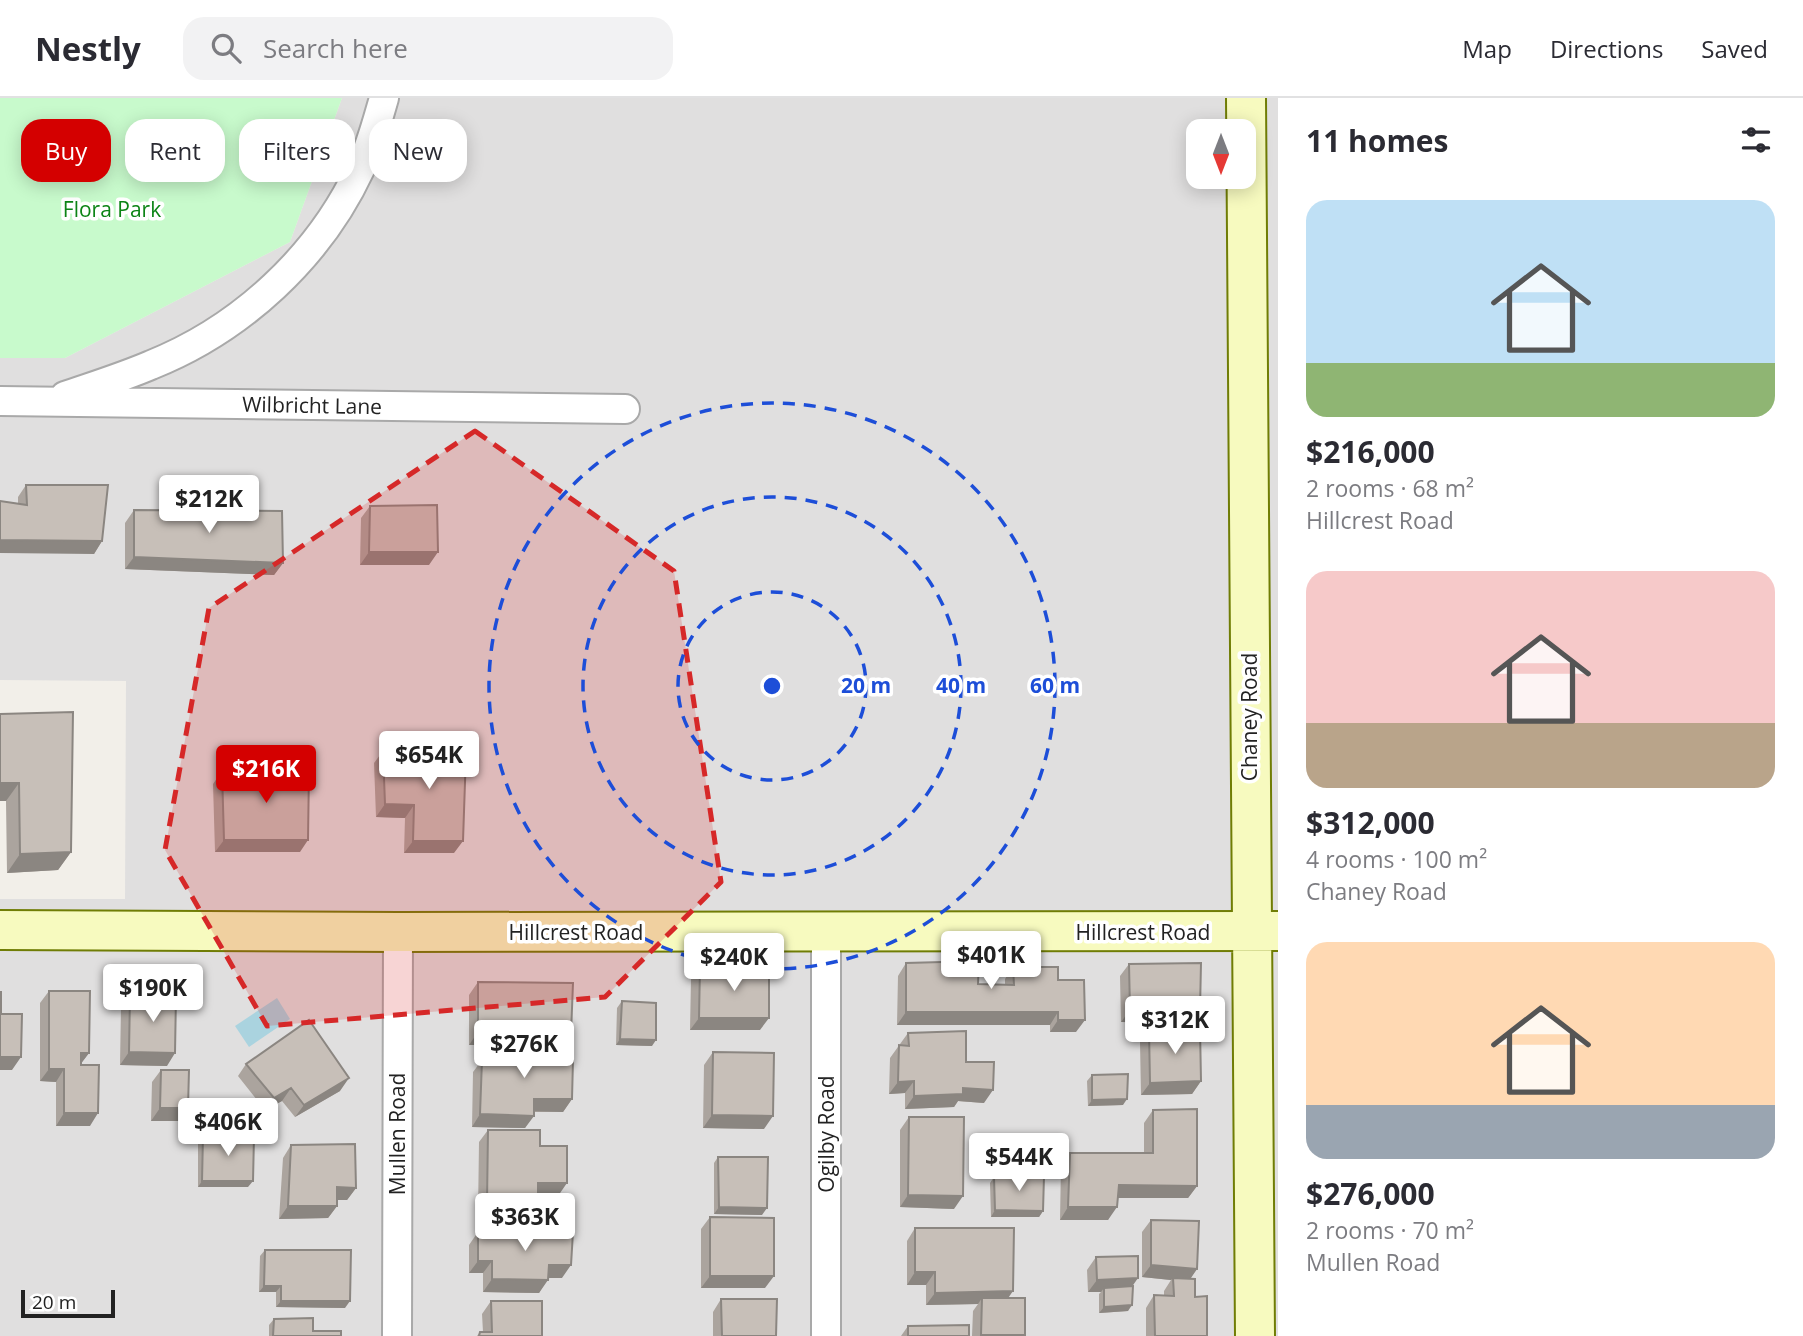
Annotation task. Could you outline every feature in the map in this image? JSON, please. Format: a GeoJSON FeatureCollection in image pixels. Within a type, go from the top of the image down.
{"type":"FeatureCollection","features":[{"type":"Feature","properties":{"kind":"street"},"geometry":{"type":"LineString","coordinates":[[49,402],[152,365],[176,353],[235,317],[274,287],[317,241],[341,205],[369,148],[384,98]]}},
{"type":"Feature","properties":{"kind":"street","name":"Chaney Road"},"geometry":{"type":"LineString","coordinates":[[1246,98],[1264,931],[1255,1336]]}},
{"type":"Feature","properties":{"kind":"street","name":"Wilbricht Lane"},"geometry":{"type":"LineString","coordinates":[[0,401],[625,410]]}},
{"type":"Feature","properties":{"kind":"street","name":"Hillcrest Road"},"geometry":{"type":"LineString","coordinates":[[0,930],[1264,931]]}},
{"type":"Feature","properties":{"kind":"street","name":"Mullen Road"},"geometry":{"type":"LineString","coordinates":[[397,1336],[398,932]]}},
{"type":"Feature","properties":{"kind":"street","name":"Ogilby Road"},"geometry":{"type":"LineString","coordinates":[[826,932],[826,1336]]}},
{"type":"Feature","properties":{"kind":"highlighted area"},"geometry":{"type":"Polygon","coordinates":[[[475,431],[674,571],[721,882],[605,997],[267,1026],[165,850],[209,608],[475,431]]]}},
{"type":"Feature","properties":{"kind":"shaded area"},"geometry":{"type":"Polygon","coordinates":[[[342,98],[1278,98],[1278,1336],[0,1336],[0,899],[125,899],[126,681],[0,680],[0,358],[65,358],[290,242],[312,182],[355,182],[355,119],[334,119],[342,98]]]}},
{"type":"Feature","properties":{"kind":"green space","name":"Flora Park"},"geometry":{"type":"Polygon","coordinates":[[[0,98],[342,98],[334,119],[239,119],[239,182],[312,182],[290,242],[65,358],[0,358],[0,98]]]}},
{"type":"Feature","properties":{"kind":"water"},"geometry":{"type":"Polygon","coordinates":[[[277,998],[290,1019],[249,1047],[235,1026],[277,998]]]}},
{"type":"Feature","properties":{"kind":"building"},"geometry":{"type":"Polygon","coordinates":[[[26,485],[108,485],[102,541],[0,540],[0,501],[27,505],[26,485]]]}},
{"type":"Feature","properties":{"kind":"building"},"geometry":{"type":"Polygon","coordinates":[[[437,505],[438,552],[369,552],[370,506],[437,505]]]}},
{"type":"Feature","properties":{"kind":"building"},"geometry":{"type":"Polygon","coordinates":[[[134,510],[282,511],[283,563],[134,557],[134,510]]]}},
{"type":"Feature","properties":{"kind":"building"},"geometry":{"type":"Polygon","coordinates":[[[73,712],[71,852],[20,854],[19,783],[0,783],[0,714],[73,712]]]}},
{"type":"Feature","properties":{"kind":"building"},"geometry":{"type":"Polygon","coordinates":[[[383,751],[466,753],[463,841],[413,841],[414,805],[385,804],[383,751]]]}},
{"type":"Feature","properties":{"kind":"building"},"geometry":{"type":"Polygon","coordinates":[[[309,770],[308,840],[224,840],[222,771],[309,770]]]}},
{"type":"Feature","properties":{"kind":"building"},"geometry":{"type":"Polygon","coordinates":[[[979,961],[978,984],[1014,985],[1013,967],[1058,967],[1058,980],[1084,980],[1085,1020],[1058,1020],[1058,1012],[906,1012],[906,963],[979,961]]]}},
{"type":"Feature","properties":{"kind":"building"},"geometry":{"type":"Polygon","coordinates":[[[1201,963],[1200,1010],[1130,1010],[1129,964],[1201,963]]]}},
{"type":"Feature","properties":{"kind":"building"},"geometry":{"type":"Polygon","coordinates":[[[700,967],[769,968],[769,1018],[699,1018],[700,967]]]}},
{"type":"Feature","properties":{"kind":"building"},"geometry":{"type":"Polygon","coordinates":[[[478,982],[573,983],[571,1034],[478,1032],[478,982]]]}},
{"type":"Feature","properties":{"kind":"building"},"geometry":{"type":"Polygon","coordinates":[[[49,991],[90,991],[89,1053],[81,1053],[81,1065],[99,1065],[98,1113],[64,1113],[64,1069],[49,1069],[49,991]]]}},
{"type":"Feature","properties":{"kind":"building"},"geometry":{"type":"Polygon","coordinates":[[[0,992],[1,1014],[22,1014],[21,1057],[0,1057],[0,992]]]}},
{"type":"Feature","properties":{"kind":"building"},"geometry":{"type":"Polygon","coordinates":[[[130,995],[176,995],[175,1053],[129,1052],[130,995]]]}},
{"type":"Feature","properties":{"kind":"building"},"geometry":{"type":"Polygon","coordinates":[[[622,1001],[656,1003],[656,1040],[620,1039],[622,1001]]]}},
{"type":"Feature","properties":{"kind":"building"},"geometry":{"type":"Polygon","coordinates":[[[309,1020],[349,1078],[304,1105],[291,1088],[274,1098],[246,1064],[309,1020]]]}},
{"type":"Feature","properties":{"kind":"building"},"geometry":{"type":"Polygon","coordinates":[[[1200,1028],[1201,1081],[1150,1083],[1149,1030],[1200,1028]]]}},
{"type":"Feature","properties":{"kind":"building"},"geometry":{"type":"Polygon","coordinates":[[[966,1031],[966,1062],[994,1062],[993,1090],[963,1088],[963,1094],[914,1096],[914,1081],[898,1082],[899,1045],[909,1046],[908,1033],[966,1031]]]}},
{"type":"Feature","properties":{"kind":"building"},"geometry":{"type":"Polygon","coordinates":[[[551,1042],[551,1060],[573,1060],[572,1099],[534,1099],[534,1116],[480,1114],[482,1060],[512,1060],[512,1043],[551,1042]]]}},
{"type":"Feature","properties":{"kind":"building"},"geometry":{"type":"Polygon","coordinates":[[[713,1052],[774,1053],[773,1116],[712,1115],[713,1052]]]}},
{"type":"Feature","properties":{"kind":"building"},"geometry":{"type":"Polygon","coordinates":[[[161,1070],[189,1070],[188,1108],[160,1108],[161,1070]]]}},
{"type":"Feature","properties":{"kind":"building"},"geometry":{"type":"Polygon","coordinates":[[[1128,1074],[1127,1099],[1092,1100],[1092,1075],[1128,1074]]]}},
{"type":"Feature","properties":{"kind":"building"},"geometry":{"type":"Polygon","coordinates":[[[1197,1109],[1197,1186],[1119,1185],[1117,1207],[1068,1207],[1070,1153],[1153,1153],[1153,1110],[1197,1109]]]}},
{"type":"Feature","properties":{"kind":"building"},"geometry":{"type":"Polygon","coordinates":[[[909,1117],[964,1117],[963,1196],[908,1195],[909,1117]]]}},
{"type":"Feature","properties":{"kind":"building"},"geometry":{"type":"Polygon","coordinates":[[[488,1130],[540,1130],[540,1146],[567,1146],[567,1183],[538,1183],[538,1203],[487,1202],[488,1130]]]}},
{"type":"Feature","properties":{"kind":"building"},"geometry":{"type":"Polygon","coordinates":[[[203,1136],[254,1136],[253,1181],[202,1181],[203,1136]]]}},
{"type":"Feature","properties":{"kind":"building"},"geometry":{"type":"Polygon","coordinates":[[[355,1144],[356,1188],[337,1187],[337,1206],[288,1206],[291,1145],[355,1144]]]}},
{"type":"Feature","properties":{"kind":"building"},"geometry":{"type":"Polygon","coordinates":[[[718,1157],[768,1157],[767,1208],[719,1207],[718,1157]]]}},
{"type":"Feature","properties":{"kind":"building"},"geometry":{"type":"Polygon","coordinates":[[[1044,1176],[1043,1211],[995,1210],[994,1177],[1044,1176]]]}},
{"type":"Feature","properties":{"kind":"building"},"geometry":{"type":"Polygon","coordinates":[[[710,1217],[774,1218],[774,1276],[710,1276],[710,1217]]]}},
{"type":"Feature","properties":{"kind":"building"},"geometry":{"type":"Polygon","coordinates":[[[1151,1220],[1199,1221],[1197,1269],[1151,1265],[1151,1220]]]}},
{"type":"Feature","properties":{"kind":"building"},"geometry":{"type":"Polygon","coordinates":[[[915,1228],[1014,1228],[1013,1291],[935,1293],[935,1272],[915,1272],[915,1228]]]}},
{"type":"Feature","properties":{"kind":"building"},"geometry":{"type":"Polygon","coordinates":[[[478,1232],[573,1232],[571,1265],[549,1265],[548,1280],[492,1279],[492,1261],[478,1261],[478,1232]]]}},
{"type":"Feature","properties":{"kind":"building"},"geometry":{"type":"Polygon","coordinates":[[[265,1250],[351,1250],[350,1301],[281,1301],[281,1286],[264,1286],[265,1250]]]}},
{"type":"Feature","properties":{"kind":"building"},"geometry":{"type":"Polygon","coordinates":[[[1138,1256],[1138,1278],[1097,1280],[1096,1257],[1138,1256]]]}},
{"type":"Feature","properties":{"kind":"building"},"geometry":{"type":"Polygon","coordinates":[[[1173,1278],[1195,1279],[1195,1297],[1207,1296],[1207,1336],[1155,1336],[1154,1295],[1174,1296],[1173,1278]]]}},
{"type":"Feature","properties":{"kind":"building"},"geometry":{"type":"Polygon","coordinates":[[[1133,1286],[1132,1305],[1104,1307],[1104,1288],[1133,1286]]]}},
{"type":"Feature","properties":{"kind":"building"},"geometry":{"type":"Polygon","coordinates":[[[982,1298],[1025,1298],[1025,1335],[981,1335],[982,1298]]]}},
{"type":"Feature","properties":{"kind":"building"},"geometry":{"type":"Polygon","coordinates":[[[721,1299],[777,1299],[776,1336],[722,1336],[721,1299]]]}},
{"type":"Feature","properties":{"kind":"building"},"geometry":{"type":"Polygon","coordinates":[[[491,1301],[542,1301],[542,1336],[479,1336],[480,1332],[492,1332],[491,1301]]]}},
{"type":"Feature","properties":{"kind":"building"},"geometry":{"type":"Polygon","coordinates":[[[313,1318],[313,1331],[341,1331],[341,1336],[273,1336],[274,1319],[313,1318]]]}},
{"type":"Feature","properties":{"kind":"building"},"geometry":{"type":"Polygon","coordinates":[[[969,1325],[969,1336],[908,1336],[908,1326],[969,1325]]]}}]}
